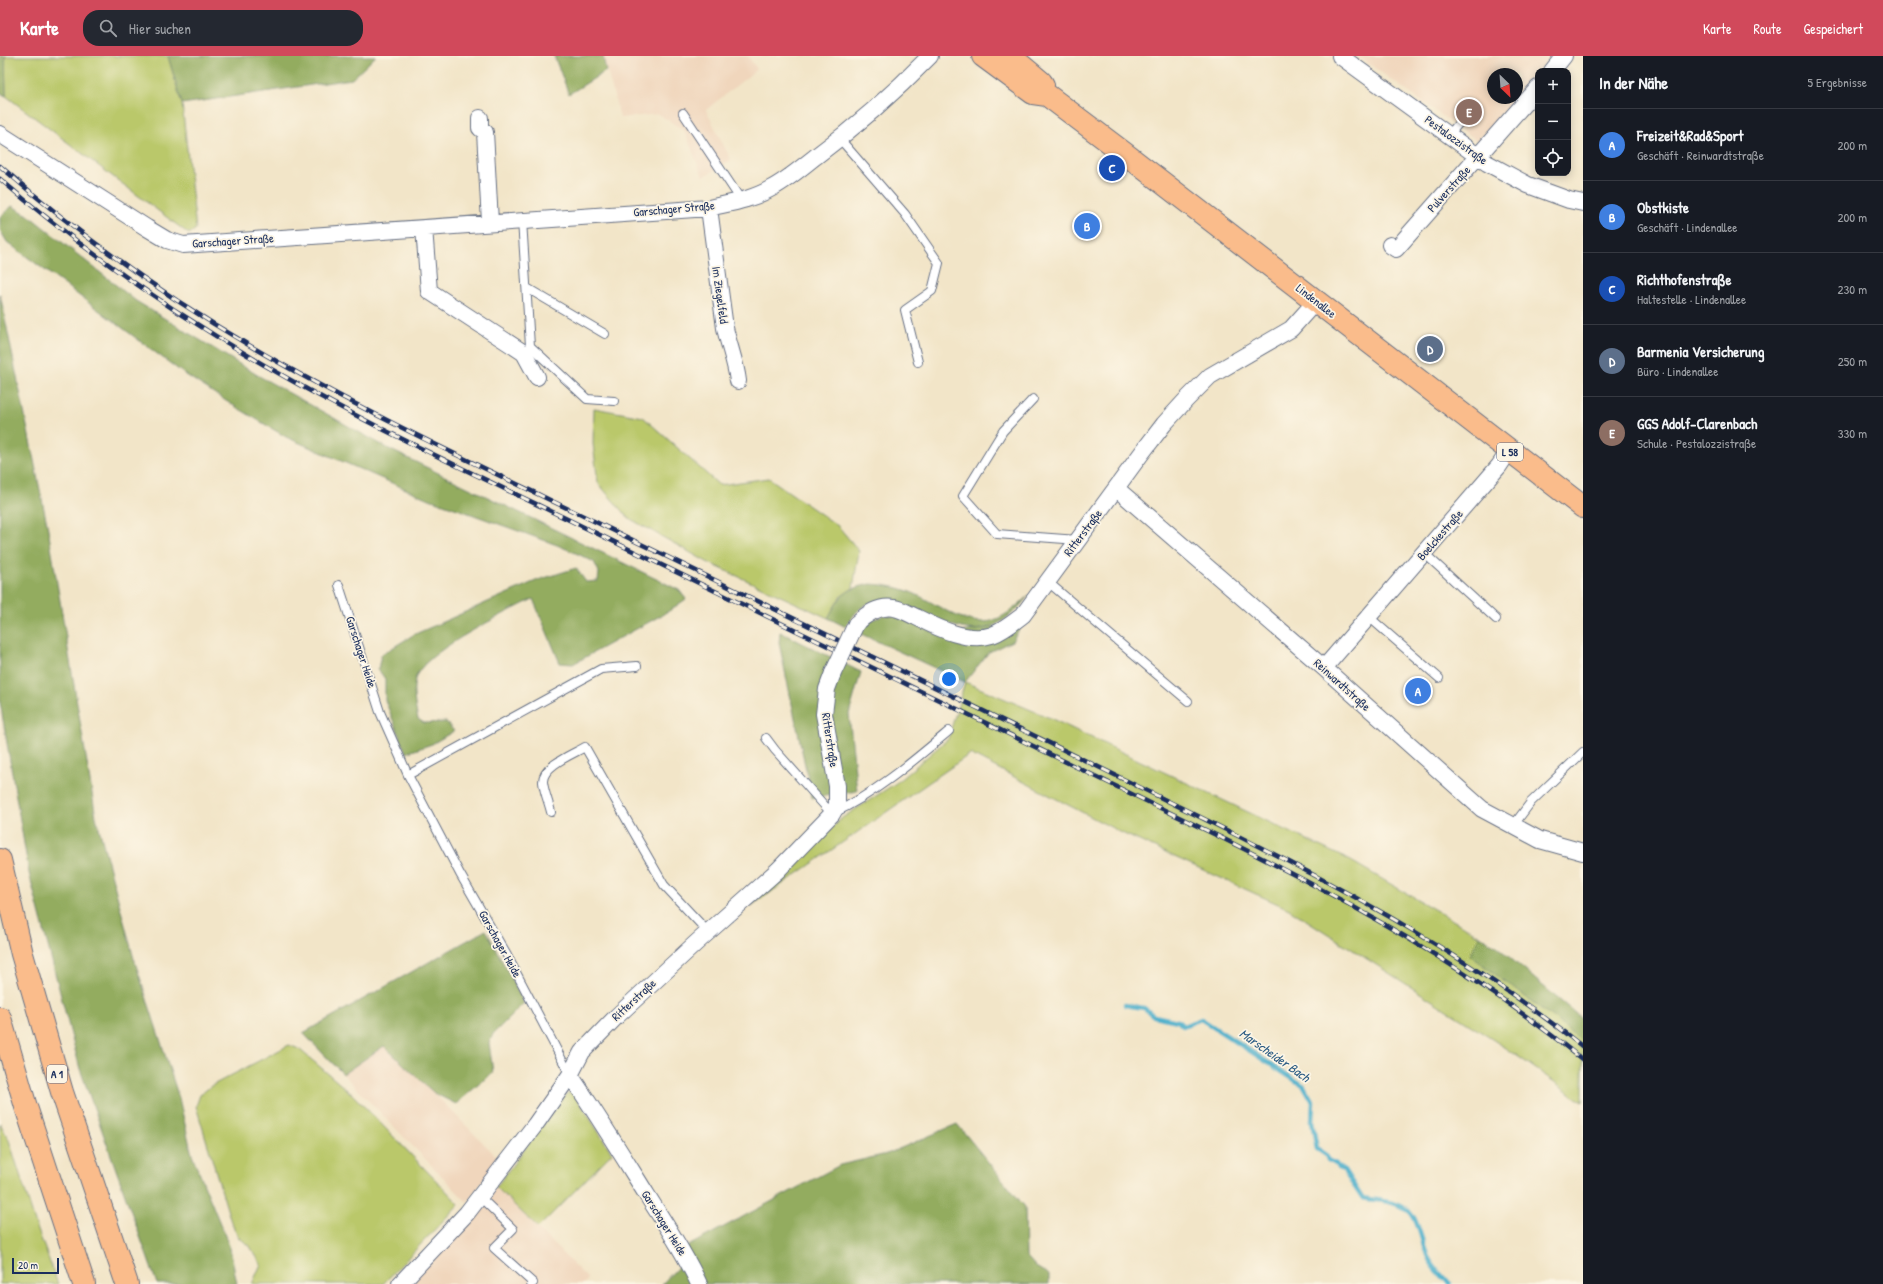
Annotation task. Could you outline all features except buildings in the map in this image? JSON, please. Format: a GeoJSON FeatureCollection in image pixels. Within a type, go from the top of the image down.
{"type":"FeatureCollection","features":[{"type":"Feature","properties":{"kind":"main road","name":"Lindenallee"},"geometry":{"type":"LineString","coordinates":[[983,56],[1033,93],[1048,95]]}},
{"type":"Feature","properties":{"kind":"main road","name":"Lindenallee"},"geometry":{"type":"LineString","coordinates":[[1010,56],[1041,82],[1048,95],[1583,507]]}},
{"type":"Feature","properties":{"kind":"main road","name":"A 1"},"geometry":{"type":"LineString","coordinates":[[0,860],[22,954],[62,1092],[127,1284]]}},
{"type":"Feature","properties":{"kind":"main road"},"geometry":{"type":"LineString","coordinates":[[0,1018],[26,1107],[84,1284]]}},
{"type":"Feature","properties":{"kind":"street","name":"Garschager Straße"},"geometry":{"type":"LineString","coordinates":[[0,134],[147,228],[167,240],[183,245],[490,222],[709,208],[741,200],[775,186],[840,139],[893,94],[930,56]]}},
{"type":"Feature","properties":{"kind":"street","name":"Pestalozzistraße"},"geometry":{"type":"LineString","coordinates":[[1340,56],[1487,163],[1528,185],[1569,200],[1583,203]]}},
{"type":"Feature","properties":{"kind":"street"},"geometry":{"type":"LineString","coordinates":[[1554,68],[1564,56]]}},
{"type":"Feature","properties":{"kind":"street","name":"Pulverstraße"},"geometry":{"type":"LineString","coordinates":[[1390,245],[1396,249],[1535,91]]}},
{"type":"Feature","properties":{"kind":"street"},"geometry":{"type":"LineString","coordinates":[[480,118],[480,128],[485,132],[490,222]]}},
{"type":"Feature","properties":{"kind":"street","name":"Im Ziegelfeld"},"geometry":{"type":"LineString","coordinates":[[709,208],[725,328],[729,346],[736,363],[738,381]]}},
{"type":"Feature","properties":{"kind":"street"},"geometry":{"type":"LineString","coordinates":[[424,228],[429,291],[524,352],[537,377]]}},
{"type":"Feature","properties":{"kind":"street","name":"Ritterstraße"},"geometry":{"type":"LineString","coordinates":[[400,1284],[467,1213],[535,1125],[570,1075],[582,1052],[617,1016],[778,870],[832,814],[837,804],[837,786],[824,714],[827,689],[832,673],[856,624],[863,617],[879,608],[893,608],[956,634],[976,637],[992,635],[1010,625],[1023,615],[1164,424],[1210,376],[1291,329],[1316,301]]}},
{"type":"Feature","properties":{"kind":"street","name":"Boelckestraße"},"geometry":{"type":"LineString","coordinates":[[1324,668],[1499,466],[1509,451]]}},
{"type":"Feature","properties":{"kind":"street","name":"Reinwardtstraße"},"geometry":{"type":"LineString","coordinates":[[1117,489],[1324,668],[1482,809],[1540,840],[1570,850],[1583,852]]}},
{"type":"Feature","properties":{"kind":"street","name":"Garschager Heide"},"geometry":{"type":"LineString","coordinates":[[570,1075],[593,1109],[668,1230],[699,1284]]}},
{"type":"Feature","properties":{"kind":"lane"},"geometry":{"type":"LineString","coordinates":[[1449,135],[1468,112]]}},
{"type":"Feature","properties":{"kind":"lane"},"geometry":{"type":"LineString","coordinates":[[683,113],[741,200]]}},
{"type":"Feature","properties":{"kind":"lane"},"geometry":{"type":"LineString","coordinates":[[840,139],[905,214],[939,263],[932,291],[905,310],[918,362]]}},
{"type":"Feature","properties":{"kind":"lane"},"geometry":{"type":"LineString","coordinates":[[522,220],[530,346],[587,399],[614,401]]}},
{"type":"Feature","properties":{"kind":"lane"},"geometry":{"type":"LineString","coordinates":[[527,288],[605,334]]}},
{"type":"Feature","properties":{"kind":"lane"},"geometry":{"type":"LineString","coordinates":[[1033,399],[1003,431],[963,496],[997,534],[1078,540]]}},
{"type":"Feature","properties":{"kind":"lane"},"geometry":{"type":"LineString","coordinates":[[1424,553],[1496,619]]}},
{"type":"Feature","properties":{"kind":"lane"},"geometry":{"type":"LineString","coordinates":[[1048,582],[1188,701]]}},
{"type":"Feature","properties":{"kind":"lane","name":"Garschager Heide"},"geometry":{"type":"LineString","coordinates":[[339,585],[380,712],[408,775],[460,874],[509,958],[570,1075]]}},
{"type":"Feature","properties":{"kind":"lane"},"geometry":{"type":"LineString","coordinates":[[1369,617],[1439,678]]}},
{"type":"Feature","properties":{"kind":"lane"},"geometry":{"type":"LineString","coordinates":[[408,775],[601,670],[637,666]]}},
{"type":"Feature","properties":{"kind":"lane"},"geometry":{"type":"LineString","coordinates":[[766,738],[832,814],[856,803],[885,783],[949,731]]}},
{"type":"Feature","properties":{"kind":"lane"},"geometry":{"type":"LineString","coordinates":[[551,812],[543,780],[546,771],[553,765],[585,747],[664,885],[708,932]]}},
{"type":"Feature","properties":{"kind":"lane"},"geometry":{"type":"LineString","coordinates":[[1512,826],[1530,802],[1583,752]]}},
{"type":"Feature","properties":{"kind":"lane"},"geometry":{"type":"LineString","coordinates":[[479,1196],[513,1228],[494,1248],[533,1282],[531,1284]]}},
{"type":"Feature","properties":{"kind":"shaded area"},"geometry":{"type":"Polygon","coordinates":[[[603,56],[748,56],[757,69],[706,110],[731,160],[703,177],[684,130],[658,114],[620,118],[603,56]]]}},
{"type":"Feature","properties":{"kind":"shaded area"},"geometry":{"type":"Polygon","coordinates":[[[1358,56],[1551,56],[1541,68],[1535,68],[1535,74],[1523,88],[1523,68],[1487,68],[1487,104],[1510,104],[1477,141],[1358,56]]]}},
{"type":"Feature","properties":{"kind":"shaded area"},"geometry":{"type":"Polygon","coordinates":[[[486,930],[524,1003],[434,1093],[499,1159],[467,1202],[303,1033],[486,930]]]}},
{"type":"Feature","properties":{"kind":"shaded area"},"geometry":{"type":"Polygon","coordinates":[[[496,1187],[588,1279],[584,1284],[408,1284],[496,1187]]]}},
{"type":"Feature","properties":{"kind":"green space"},"geometry":{"type":"Polygon","coordinates":[[[0,56],[5,56],[6,96],[0,93],[0,56]]]}},
{"type":"Feature","properties":{"kind":"green space"},"geometry":{"type":"Polygon","coordinates":[[[5,56],[168,56],[182,104],[196,229],[189,234],[6,96],[5,56]]]}},
{"type":"Feature","properties":{"kind":"green space"},"geometry":{"type":"Polygon","coordinates":[[[168,56],[376,56],[352,79],[182,104],[168,56]]]}},
{"type":"Feature","properties":{"kind":"green space"},"geometry":{"type":"Polygon","coordinates":[[[554,56],[603,56],[606,71],[569,94],[554,56]]]}},
{"type":"Feature","properties":{"kind":"green space"},"geometry":{"type":"Polygon","coordinates":[[[12,206],[28,215],[136,301],[259,376],[391,450],[679,590],[686,599],[669,611],[573,664],[560,663],[533,599],[488,622],[453,642],[425,664],[417,674],[414,690],[418,719],[424,723],[446,722],[454,731],[432,744],[406,753],[385,700],[385,679],[378,669],[381,655],[413,635],[538,580],[576,568],[586,582],[598,581],[599,572],[594,562],[557,545],[424,497],[286,437],[226,401],[183,373],[7,242],[0,230],[0,217],[12,206]]]}},
{"type":"Feature","properties":{"kind":"green space"},"geometry":{"type":"Polygon","coordinates":[[[0,294],[48,529],[96,817],[134,959],[179,1098],[192,1155],[230,1248],[237,1284],[157,1284],[80,1069],[29,873],[0,702],[0,294]]]}},
{"type":"Feature","properties":{"kind":"green space"},"geometry":{"type":"Polygon","coordinates":[[[594,408],[643,417],[719,485],[769,478],[838,526],[859,551],[853,588],[840,597],[828,618],[707,562],[627,517],[598,483],[593,444],[594,408]]]}},
{"type":"Feature","properties":{"kind":"green space"},"geometry":{"type":"Polygon","coordinates":[[[870,584],[904,590],[924,598],[963,618],[984,622],[994,620],[1004,615],[1029,595],[1009,616],[997,624],[983,629],[965,629],[910,607],[892,602],[875,601],[860,609],[846,627],[828,618],[836,604],[848,591],[870,584]]]}},
{"type":"Feature","properties":{"kind":"green space"},"geometry":{"type":"Polygon","coordinates":[[[884,615],[895,616],[940,635],[1023,623],[1012,641],[989,652],[965,682],[859,633],[870,621],[884,615]]]}},
{"type":"Feature","properties":{"kind":"green space"},"geometry":{"type":"Polygon","coordinates":[[[780,632],[861,672],[849,714],[857,791],[812,798],[779,643],[780,632]]]}},
{"type":"Feature","properties":{"kind":"green space"},"geometry":{"type":"Polygon","coordinates":[[[965,682],[1050,718],[1351,861],[1480,936],[1583,1036],[1583,1102],[1506,1048],[1289,909],[1124,834],[970,754],[751,906],[842,818],[896,783],[948,739],[965,682]]]}},
{"type":"Feature","properties":{"kind":"green space"},"geometry":{"type":"Polygon","coordinates":[[[486,930],[524,1003],[493,1034],[489,1043],[493,1072],[456,1104],[434,1093],[384,1046],[343,1074],[303,1033],[486,930]]]}},
{"type":"Feature","properties":{"kind":"green space"},"geometry":{"type":"Polygon","coordinates":[[[1480,936],[1495,945],[1583,1020],[1583,1042],[1470,955],[1480,936]]]}},
{"type":"Feature","properties":{"kind":"green space"},"geometry":{"type":"Polygon","coordinates":[[[289,1045],[299,1049],[353,1095],[459,1204],[383,1284],[252,1284],[261,1264],[249,1245],[239,1238],[231,1222],[196,1106],[200,1095],[211,1086],[289,1045]]]}},
{"type":"Feature","properties":{"kind":"green space"},"geometry":{"type":"Polygon","coordinates":[[[573,1092],[612,1153],[538,1228],[496,1187],[566,1094],[573,1092]]]}},
{"type":"Feature","properties":{"kind":"green space"},"geometry":{"type":"Polygon","coordinates":[[[0,1123],[9,1140],[36,1225],[58,1284],[0,1284],[0,1123]]]}},
{"type":"Feature","properties":{"kind":"green space"},"geometry":{"type":"Polygon","coordinates":[[[957,1124],[1025,1207],[1026,1256],[1036,1267],[1049,1275],[1049,1284],[662,1284],[680,1265],[688,1246],[840,1165],[887,1154],[957,1124]]]}},
{"type":"Feature","properties":{"kind":"waterway","name":"Marscheider Bach"},"geometry":{"type":"LineString","coordinates":[[1125,1005],[1144,1008],[1154,1016],[1178,1021],[1183,1026],[1201,1019],[1304,1086],[1313,1102],[1312,1121],[1317,1149],[1326,1155],[1328,1160],[1336,1164],[1338,1168],[1344,1170],[1362,1198],[1393,1203],[1410,1212],[1418,1225],[1430,1261],[1449,1284]]}},
{"type":"Feature","properties":{"kind":"railway"},"geometry":{"type":"LineString","coordinates":[[0,166],[60,216],[154,285],[252,347],[338,395],[425,439],[1119,777],[1300,868],[1358,899],[1473,968],[1529,1006],[1583,1047]]}},
{"type":"Feature","properties":{"kind":"railway"},"geometry":{"type":"LineString","coordinates":[[0,179],[66,233],[135,283],[243,353],[319,396],[438,457],[1268,861],[1362,911],[1408,938],[1497,995],[1583,1060]]}},
{"type":"Feature","properties":{"kind":"place","name":"GGS Adolf-Clarenbach"},"geometry":{"type":"Point","coordinates":[1469,112]}},
{"type":"Feature","properties":{"kind":"place","name":"Richthofenstraße"},"geometry":{"type":"Point","coordinates":[1112,168]}},
{"type":"Feature","properties":{"kind":"place","name":"Obstkiste"},"geometry":{"type":"Point","coordinates":[1087,226]}},
{"type":"Feature","properties":{"kind":"place","name":"Barmenia Versicherung"},"geometry":{"type":"Point","coordinates":[1430,349]}},
{"type":"Feature","properties":{"kind":"place","name":"Freizeit&Rad&Sport"},"geometry":{"type":"Point","coordinates":[1418,691]}}]}
